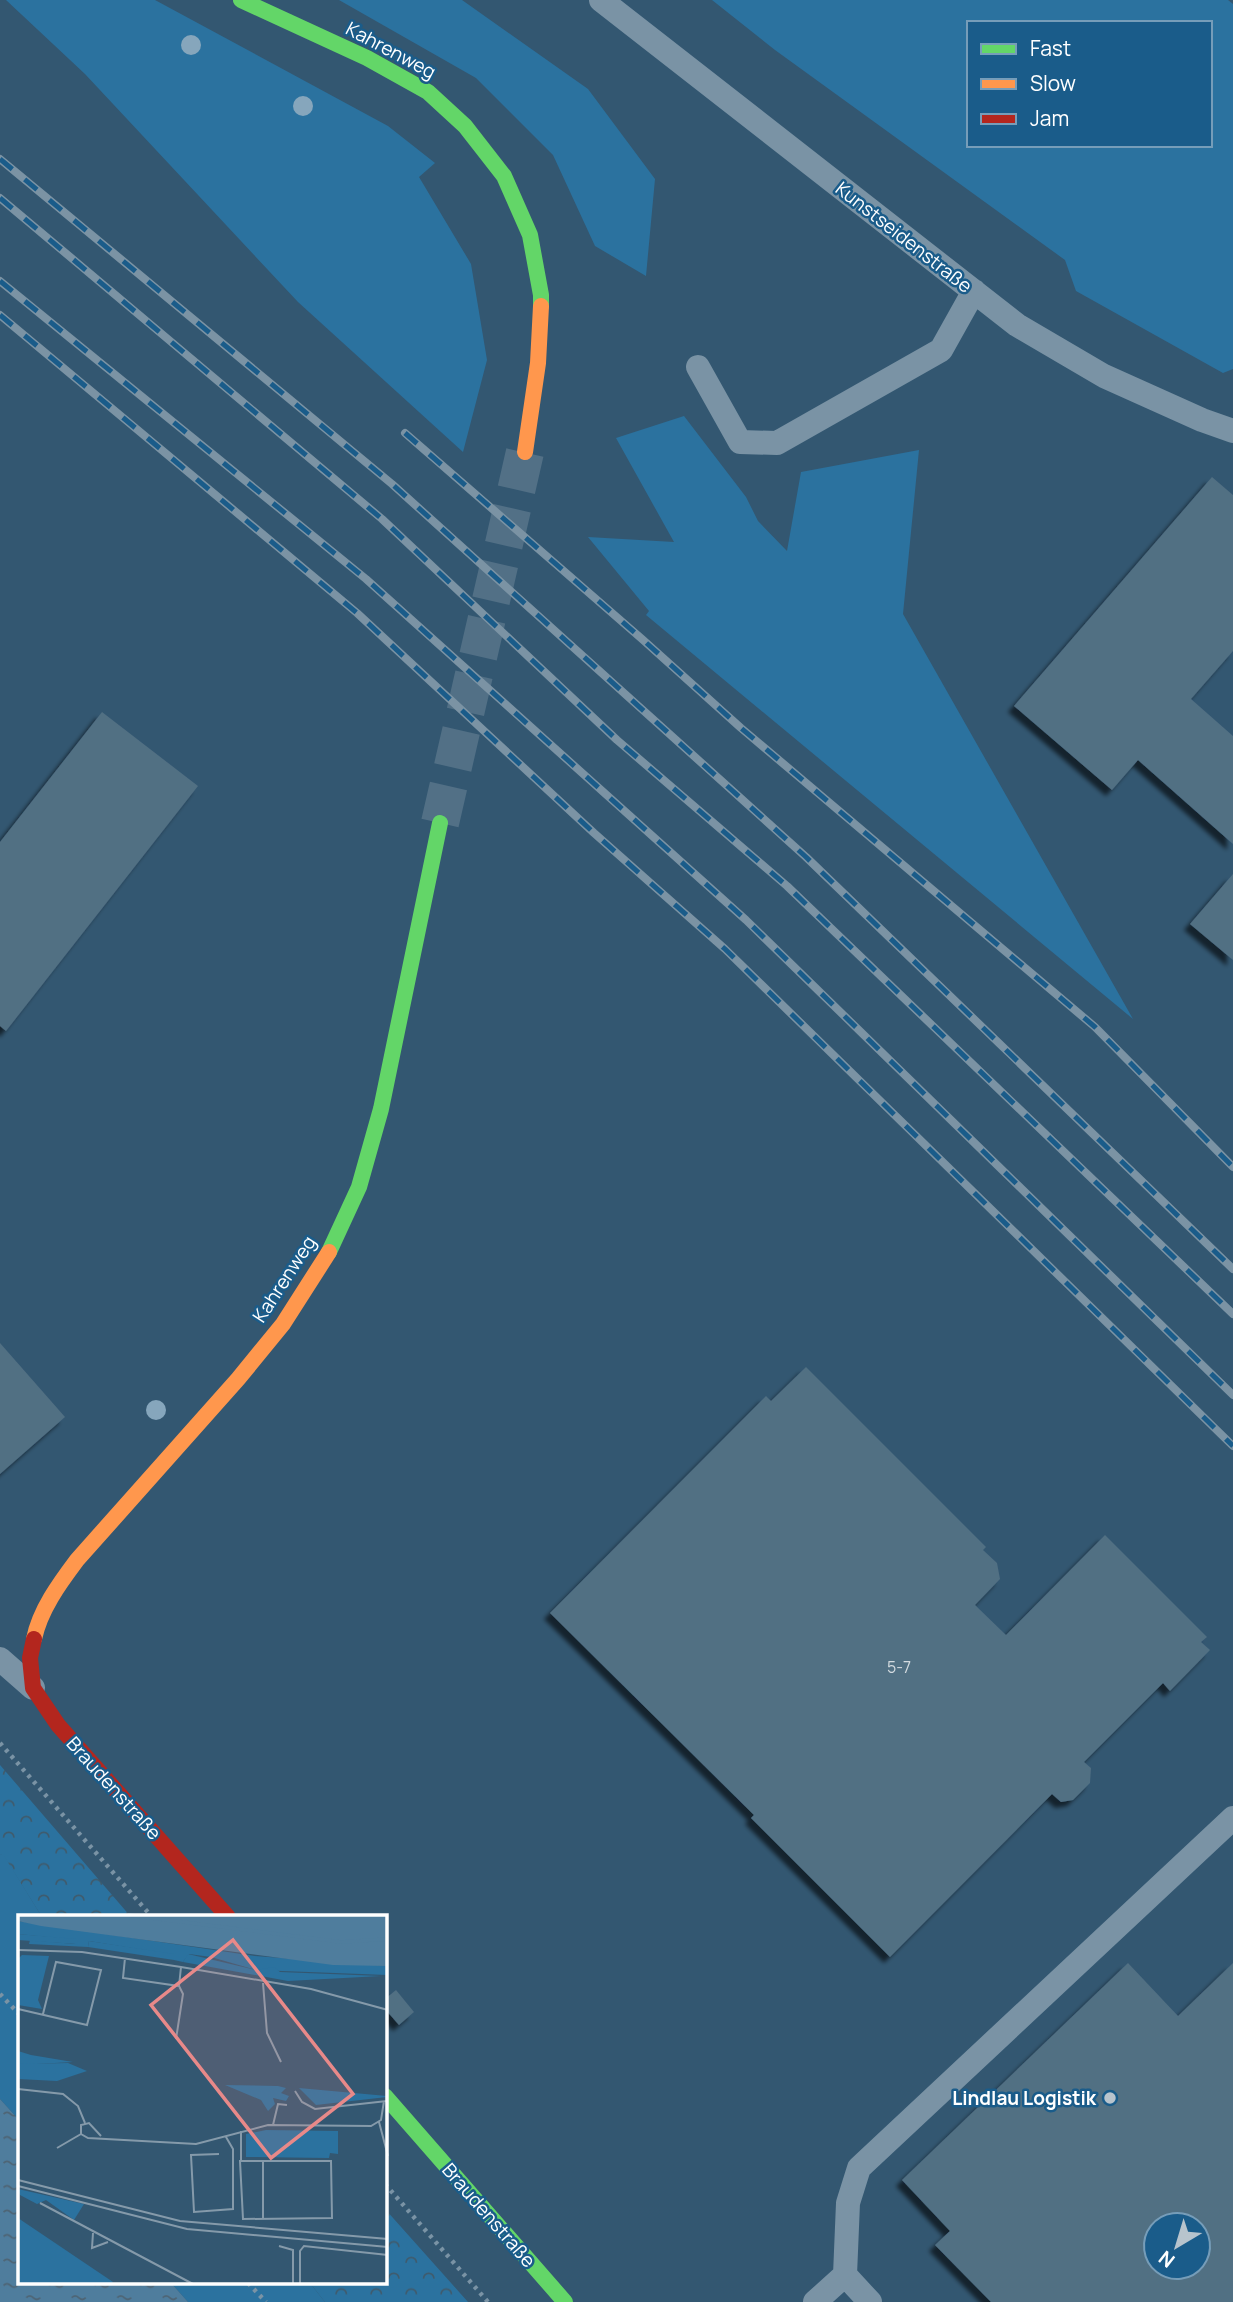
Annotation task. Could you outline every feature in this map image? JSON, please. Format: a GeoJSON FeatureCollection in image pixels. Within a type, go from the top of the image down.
{"type":"FeatureCollection","features":[{"type":"Feature","properties":{"kind":"street","name":"Kahrenweg"},"geometry":{"type":"LineString","coordinates":[[241,0],[367,58],[428,92],[465,126],[504,176],[530,235],[541,295],[538,363],[525,452]]}},
{"type":"Feature","properties":{"kind":"street","name":"Kahrenweg"},"geometry":{"type":"LineString","coordinates":[[33,1688],[30,1658],[37,1625],[57,1587],[77,1560],[238,1379],[283,1324],[324,1260],[359,1187],[382,1109],[440,823]]}},
{"type":"Feature","properties":{"kind":"street","name":"Braudenstraße"},"geometry":{"type":"LineString","coordinates":[[33,1688],[58,1725],[226,1915]]}},
{"type":"Feature","properties":{"kind":"street","name":"Braudenstraße"},"geometry":{"type":"LineString","coordinates":[[387,2098],[565,2302]]}},
{"type":"Feature","properties":{"kind":"lane","name":"Kunstseidenstraße"},"geometry":{"type":"LineString","coordinates":[[601,0],[1017,325],[1104,376],[1233,431]]}},
{"type":"Feature","properties":{"kind":"lane"},"geometry":{"type":"LineString","coordinates":[[698,367],[740,442],[777,443],[941,350],[974,292]]}},
{"type":"Feature","properties":{"kind":"lane","name":"Braudenstraße"},"geometry":{"type":"LineString","coordinates":[[0,1659],[33,1688]]}},
{"type":"Feature","properties":{"kind":"lane"},"geometry":{"type":"LineString","coordinates":[[870,2302],[845,2276],[848,2203],[859,2168],[1233,1818]]}},
{"type":"Feature","properties":{"kind":"lane"},"geometry":{"type":"LineString","coordinates":[[815,2302],[845,2276]]}},
{"type":"Feature","properties":{"kind":"path"},"geometry":{"type":"LineString","coordinates":[[0,1743],[150,1915]]}},
{"type":"Feature","properties":{"kind":"path"},"geometry":{"type":"LineString","coordinates":[[0,1994],[18,2013]]}},
{"type":"Feature","properties":{"kind":"path"},"geometry":{"type":"LineString","coordinates":[[387,2186],[488,2302]]}},
{"type":"Feature","properties":{"kind":"path"},"geometry":{"type":"LineString","coordinates":[[249,2284],[266,2302]]}},
{"type":"Feature","properties":{"kind":"green space"},"geometry":{"type":"Polygon","coordinates":[[[6,0],[155,0],[388,126],[435,163],[419,177],[471,264],[487,360],[463,452],[298,302],[85,74],[6,0]]]}},
{"type":"Feature","properties":{"kind":"green space"},"geometry":{"type":"Polygon","coordinates":[[[339,0],[462,0],[588,89],[655,179],[646,276],[595,246],[553,155],[476,78],[339,0]]]}},
{"type":"Feature","properties":{"kind":"green space"},"geometry":{"type":"Polygon","coordinates":[[[712,0],[1228,0],[1233,4],[1233,369],[1223,373],[1076,291],[1065,260],[775,50],[712,0]]]}},
{"type":"Feature","properties":{"kind":"green space"},"geometry":{"type":"Polygon","coordinates":[[[684,416],[746,497],[758,521],[787,551],[801,472],[919,450],[903,614],[1133,1019],[646,615],[649,611],[588,537],[674,542],[616,438],[684,416]]]}},
{"type":"Feature","properties":{"kind":"green space"},"geometry":{"type":"Polygon","coordinates":[[[0,1765],[129,1915],[41,1915],[4,1856],[0,1854],[0,1765]]]}},
{"type":"Feature","properties":{"kind":"green space"},"geometry":{"type":"Polygon","coordinates":[[[0,1854],[4,1855],[41,1915],[18,1915],[18,2119],[0,2099],[0,1854]]]}},
{"type":"Feature","properties":{"kind":"green space"},"geometry":{"type":"Polygon","coordinates":[[[387,2211],[468,2302],[325,2302],[311,2284],[387,2284],[387,2211]]]}},
{"type":"Feature","properties":{"kind":"green space"},"geometry":{"type":"Polygon","coordinates":[[[172,2284],[311,2284],[325,2302],[188,2302],[172,2284]]]}},
{"type":"Feature","properties":{"kind":"water"},"geometry":{"type":"Polygon","coordinates":[[[0,2099],[18,2119],[18,2284],[172,2284],[188,2302],[0,2302],[0,2099]]]}},
{"type":"Feature","properties":{"kind":"building"},"geometry":{"type":"Polygon","coordinates":[[[1212,477],[1233,495],[1233,651],[1191,699],[1233,736],[1233,844],[1138,760],[1112,790],[1014,706],[1212,477]]]}},
{"type":"Feature","properties":{"kind":"building"},"geometry":{"type":"Polygon","coordinates":[[[102,712],[198,786],[6,1031],[0,1026],[0,842],[102,712]]]}},
{"type":"Feature","properties":{"kind":"building"},"geometry":{"type":"Polygon","coordinates":[[[1233,874],[1233,960],[1190,924],[1233,874]]]}},
{"type":"Feature","properties":{"kind":"building"},"geometry":{"type":"Polygon","coordinates":[[[0,1343],[65,1417],[0,1474],[0,1343]]]}},
{"type":"Feature","properties":{"kind":"building"},"geometry":{"type":"Polygon","coordinates":[[[806,1367],[986,1547],[983,1550],[997,1563],[1000,1579],[975,1605],[1006,1635],[1105,1535],[1207,1637],[1201,1642],[1210,1650],[1170,1691],[1163,1683],[1084,1762],[1091,1768],[1090,1783],[1073,1800],[1061,1802],[1052,1794],[890,1957],[751,1818],[754,1815],[550,1613],[766,1396],[771,1401],[806,1367]]]}},
{"type":"Feature","properties":{"kind":"building","name":"Lindlau Logistik"},"geometry":{"type":"Polygon","coordinates":[[[1128,1963],[1178,2016],[1233,1963],[1233,2302],[991,2302],[935,2245],[950,2231],[902,2180],[1128,1963]]]}},
{"type":"Feature","properties":{"kind":"building"},"geometry":{"type":"Polygon","coordinates":[[[396,1990],[414,2012],[399,2025],[387,2011],[387,1997],[396,1990]]]}},
{"type":"Feature","properties":{"kind":"tunnel"},"geometry":{"type":"LineString","coordinates":[[440,823],[525,452]]}},
{"type":"Feature","properties":{"kind":"railway"},"geometry":{"type":"LineString","coordinates":[[0,159],[392,484],[806,857],[1233,1269]]}},
{"type":"Feature","properties":{"kind":"railway"},"geometry":{"type":"LineString","coordinates":[[0,198],[382,519],[617,740],[787,886],[1233,1314]]}},
{"type":"Feature","properties":{"kind":"railway"},"geometry":{"type":"LineString","coordinates":[[0,281],[366,579],[746,920],[1233,1395]]}},
{"type":"Feature","properties":{"kind":"railway"},"geometry":{"type":"LineString","coordinates":[[0,315],[357,613],[594,833],[725,949],[1233,1446]]}},
{"type":"Feature","properties":{"kind":"railway"},"geometry":{"type":"LineString","coordinates":[[405,433],[741,728],[1095,1027],[1233,1167]]}},
{"type":"Feature","properties":{"kind":"traffic: fast"},"geometry":{"type":"LineString","coordinates":[[241,0],[367,58],[428,92],[465,126],[504,176],[530,235],[541,306]]}},
{"type":"Feature","properties":{"kind":"traffic: fast"},"geometry":{"type":"LineString","coordinates":[[329,1252],[359,1187],[381,1109],[440,823]]}},
{"type":"Feature","properties":{"kind":"traffic: fast"},"geometry":{"type":"LineString","coordinates":[[387,2098],[565,2302]]}},
{"type":"Feature","properties":{"kind":"traffic: slow"},"geometry":{"type":"LineString","coordinates":[[525,452],[538,363],[541,306]]}},
{"type":"Feature","properties":{"kind":"traffic: slow"},"geometry":{"type":"LineString","coordinates":[[34,1639],[45,1608],[77,1560],[238,1379],[283,1324],[329,1252]]}},
{"type":"Feature","properties":{"kind":"traffic: jam"},"geometry":{"type":"LineString","coordinates":[[34,1639],[30,1658],[33,1688],[58,1725],[226,1915]]}},
{"type":"Feature","properties":{"kind":"place","name":"Lindlau Logistik"},"geometry":{"type":"Point","coordinates":[1110,2098]}}]}
